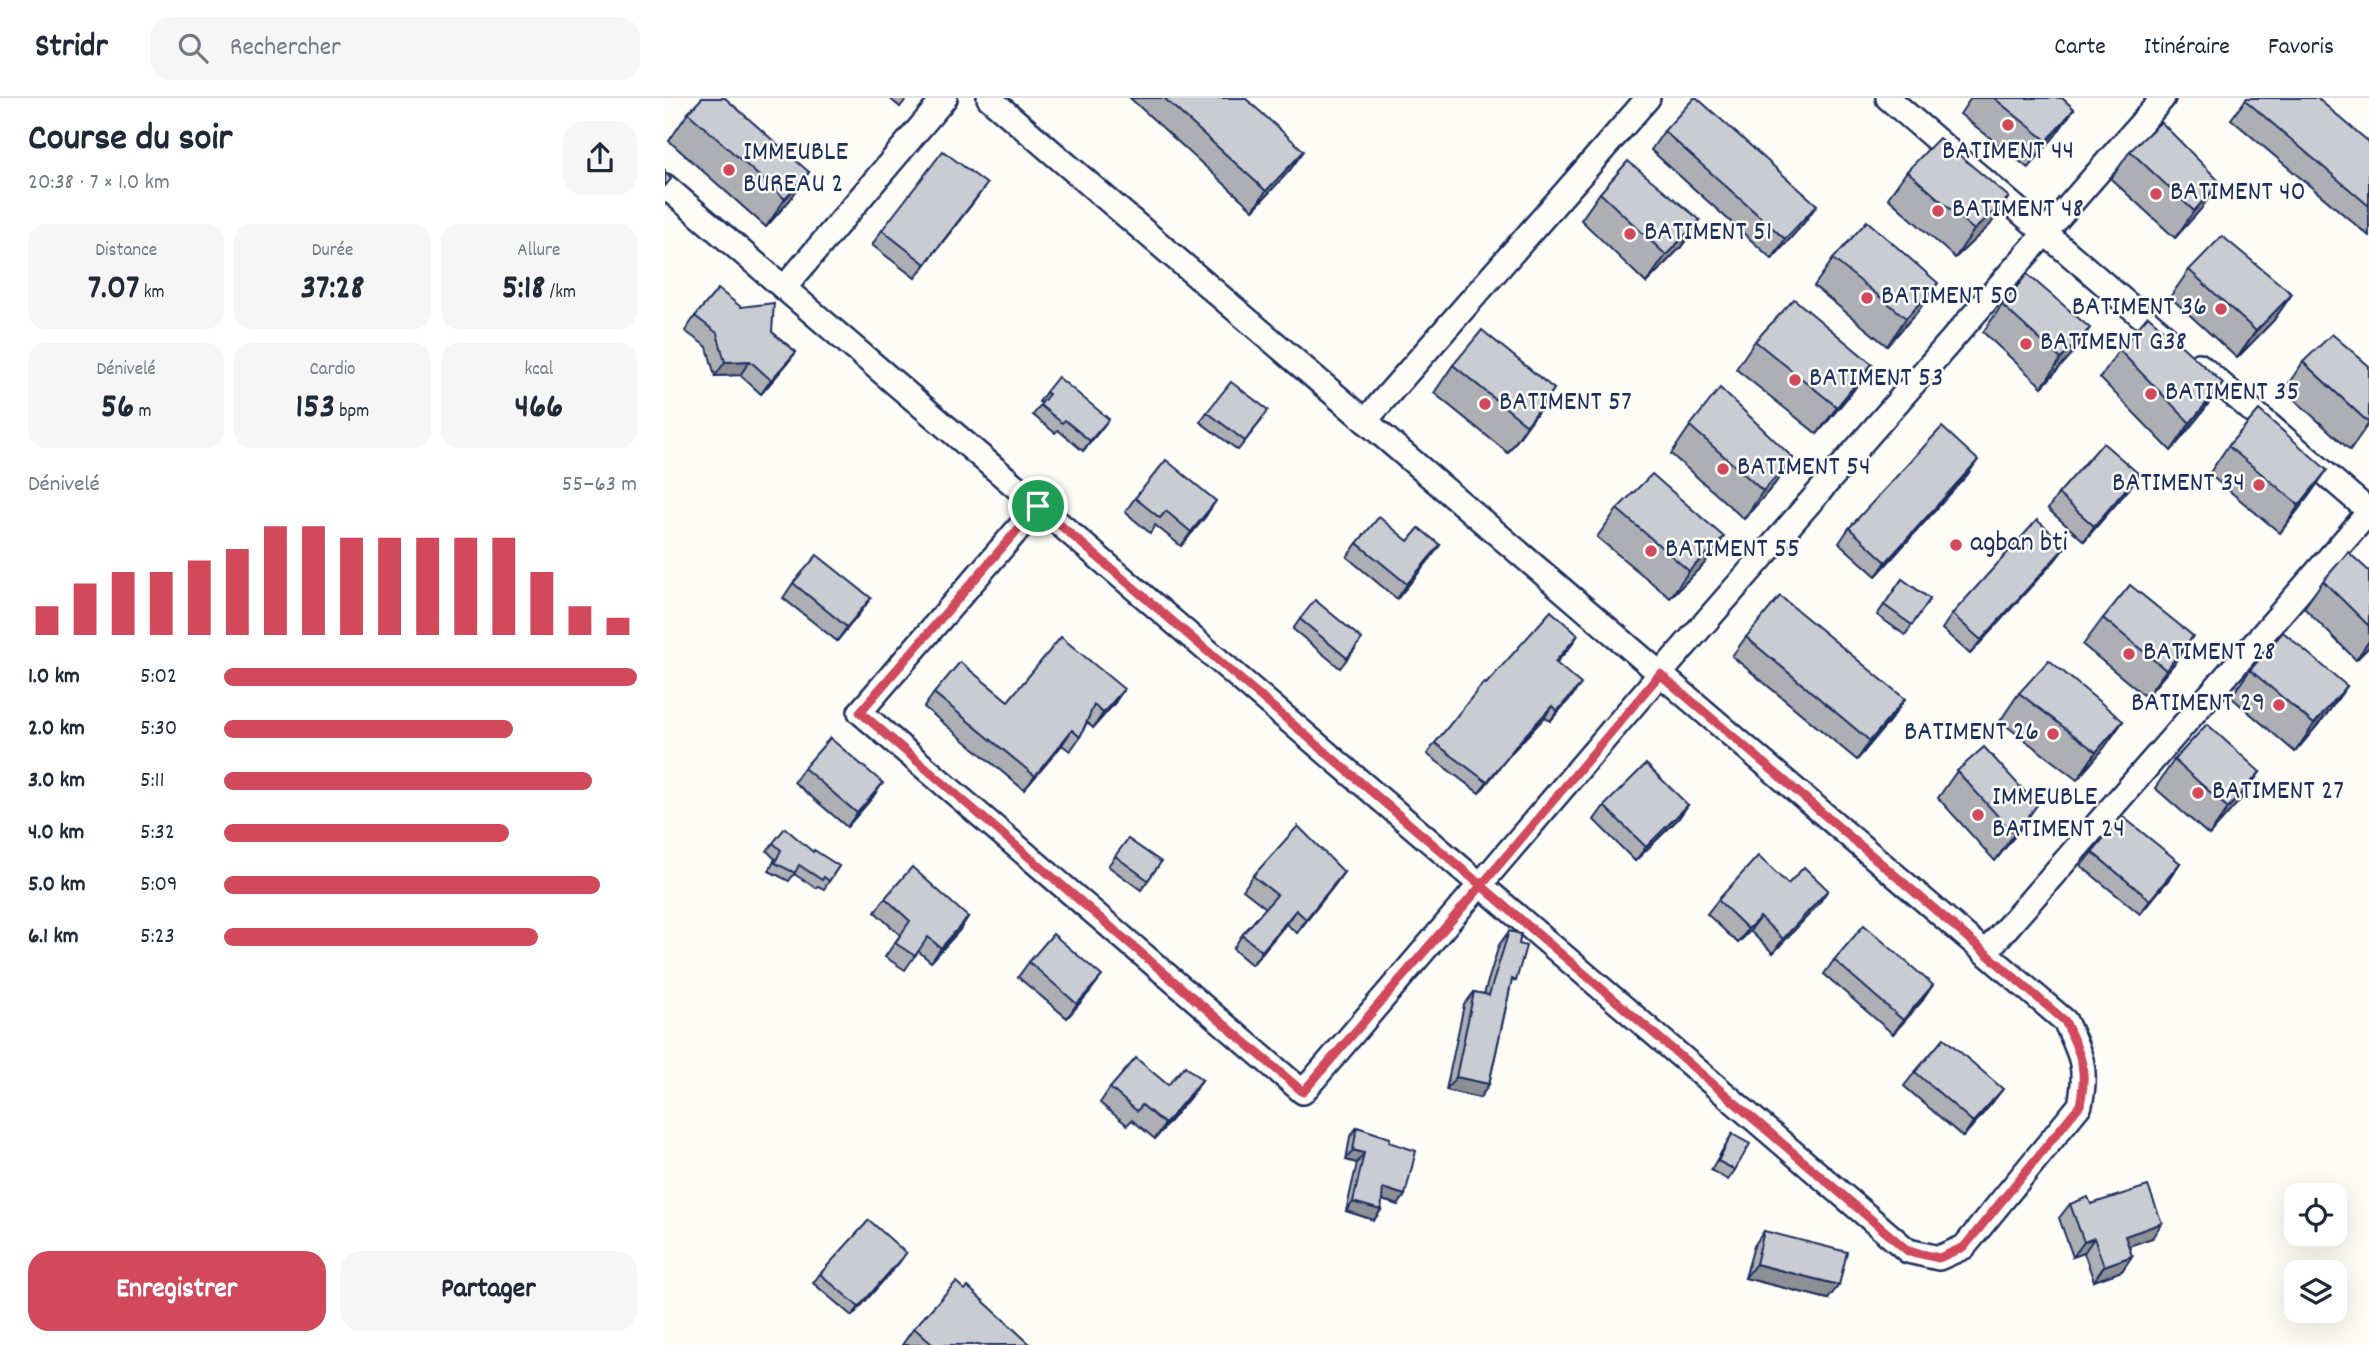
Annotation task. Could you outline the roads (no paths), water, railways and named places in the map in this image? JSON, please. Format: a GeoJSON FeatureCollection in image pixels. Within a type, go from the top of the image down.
{"type":"FeatureCollection","features":[{"type":"Feature","properties":{"kind":"lane"},"geometry":{"type":"LineString","coordinates":[[784,288],[945,98]]}},
{"type":"Feature","properties":{"kind":"lane"},"geometry":{"type":"LineString","coordinates":[[665,186],[1908,1251],[1939,1258],[1964,1247],[2080,1105],[2085,1082],[2081,1054],[2065,1021],[989,98]]}},
{"type":"Feature","properties":{"kind":"lane"},"geometry":{"type":"LineString","coordinates":[[1365,421],[1648,98]]}},
{"type":"Feature","properties":{"kind":"lane"},"geometry":{"type":"LineString","coordinates":[[1888,98],[2369,511],[1985,953]]}},
{"type":"Feature","properties":{"kind":"lane"},"geometry":{"type":"LineString","coordinates":[[1038,506],[860,712],[1303,1092],[1660,674],[2163,98]]}},
{"type":"Feature","properties":{"kind":"place","name":"BATIMENT 44"},"geometry":{"type":"Point","coordinates":[2008,125]}},
{"type":"Feature","properties":{"kind":"place","name":"IMMEUBLE BUREAU 2"},"geometry":{"type":"Point","coordinates":[729,170]}},
{"type":"Feature","properties":{"kind":"place","name":"BATIMENT 40"},"geometry":{"type":"Point","coordinates":[2156,194]}},
{"type":"Feature","properties":{"kind":"place","name":"BATIMENT 48"},"geometry":{"type":"Point","coordinates":[1938,211]}},
{"type":"Feature","properties":{"kind":"place","name":"BATIMENT 51"},"geometry":{"type":"Point","coordinates":[1630,234]}},
{"type":"Feature","properties":{"kind":"place","name":"BATIMENT 50"},"geometry":{"type":"Point","coordinates":[1867,298]}},
{"type":"Feature","properties":{"kind":"place","name":"BATIMENT 36"},"geometry":{"type":"Point","coordinates":[2221,309]}},
{"type":"Feature","properties":{"kind":"place","name":"BATIMENT G38"},"geometry":{"type":"Point","coordinates":[2026,344]}},
{"type":"Feature","properties":{"kind":"place","name":"BATIMENT 53"},"geometry":{"type":"Point","coordinates":[1795,380]}},
{"type":"Feature","properties":{"kind":"place","name":"BATIMENT 35"},"geometry":{"type":"Point","coordinates":[2151,394]}},
{"type":"Feature","properties":{"kind":"place","name":"BATIMENT 57"},"geometry":{"type":"Point","coordinates":[1485,404]}},
{"type":"Feature","properties":{"kind":"place","name":"BATIMENT 54"},"geometry":{"type":"Point","coordinates":[1723,469]}},
{"type":"Feature","properties":{"kind":"place","name":"BATIMENT 34"},"geometry":{"type":"Point","coordinates":[2259,485]}},
{"type":"Feature","properties":{"kind":"place","name":"agban bti"},"geometry":{"type":"Point","coordinates":[1956,545]}},
{"type":"Feature","properties":{"kind":"place","name":"BATIMENT 55"},"geometry":{"type":"Point","coordinates":[1651,551]}},
{"type":"Feature","properties":{"kind":"place","name":"BATIMENT 28"},"geometry":{"type":"Point","coordinates":[2129,654]}},
{"type":"Feature","properties":{"kind":"place","name":"BATIMENT 29"},"geometry":{"type":"Point","coordinates":[2279,705]}},
{"type":"Feature","properties":{"kind":"place","name":"BATIMENT 26"},"geometry":{"type":"Point","coordinates":[2053,734]}},
{"type":"Feature","properties":{"kind":"place","name":"BATIMENT 27"},"geometry":{"type":"Point","coordinates":[2198,793]}},
{"type":"Feature","properties":{"kind":"place","name":"IMMEUBLE BATIMENT 24"},"geometry":{"type":"Point","coordinates":[1978,815]}}]}
